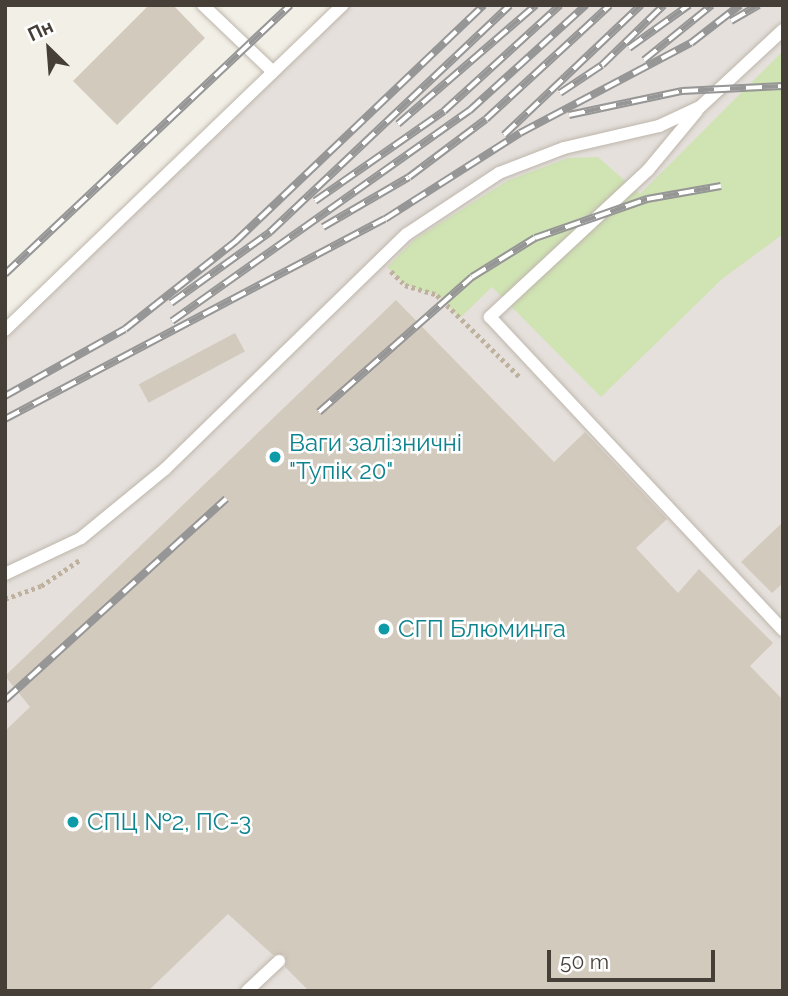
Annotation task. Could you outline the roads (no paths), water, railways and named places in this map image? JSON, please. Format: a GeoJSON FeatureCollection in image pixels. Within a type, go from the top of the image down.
{"type":"FeatureCollection","features":[{"type":"Feature","properties":{"kind":"lane"},"geometry":{"type":"LineString","coordinates":[[203,5],[272,71]]}},
{"type":"Feature","properties":{"kind":"lane"},"geometry":{"type":"LineString","coordinates":[[5,330],[343,5]]}},
{"type":"Feature","properties":{"kind":"lane"},"geometry":{"type":"LineString","coordinates":[[783,30],[700,107],[648,170],[490,317],[783,629]]}},
{"type":"Feature","properties":{"kind":"lane"},"geometry":{"type":"LineString","coordinates":[[5,574],[81,538],[165,469],[407,234],[499,173],[564,148],[659,126],[700,107]]}},
{"type":"Feature","properties":{"kind":"lane"},"geometry":{"type":"LineString","coordinates":[[247,991],[279,961]]}},
{"type":"Feature","properties":{"kind":"railway"},"geometry":{"type":"LineString","coordinates":[[5,274],[290,5]]}},
{"type":"Feature","properties":{"kind":"railway"},"geometry":{"type":"LineString","coordinates":[[5,396],[125,329],[236,241],[484,5]]}},
{"type":"Feature","properties":{"kind":"railway"},"geometry":{"type":"LineString","coordinates":[[171,303],[270,232],[510,5]]}},
{"type":"Feature","properties":{"kind":"railway"},"geometry":{"type":"LineString","coordinates":[[398,124],[536,5]]}},
{"type":"Feature","properties":{"kind":"railway"},"geometry":{"type":"LineString","coordinates":[[315,201],[444,111],[560,5]]}},
{"type":"Feature","properties":{"kind":"railway"},"geometry":{"type":"LineString","coordinates":[[172,321],[469,111],[586,5]]}},
{"type":"Feature","properties":{"kind":"railway"},"geometry":{"type":"LineString","coordinates":[[323,227],[409,177],[486,119],[610,5]]}},
{"type":"Feature","properties":{"kind":"railway"},"geometry":{"type":"LineString","coordinates":[[504,135],[641,5]]}},
{"type":"Feature","properties":{"kind":"railway"},"geometry":{"type":"LineString","coordinates":[[560,93],[602,65],[664,5]]}},
{"type":"Feature","properties":{"kind":"railway"},"geometry":{"type":"LineString","coordinates":[[629,48],[689,5]]}},
{"type":"Feature","properties":{"kind":"railway"},"geometry":{"type":"LineString","coordinates":[[644,60],[712,5]]}},
{"type":"Feature","properties":{"kind":"railway"},"geometry":{"type":"LineString","coordinates":[[5,419],[385,219],[520,133],[691,43],[740,5]]}},
{"type":"Feature","properties":{"kind":"railway"},"geometry":{"type":"LineString","coordinates":[[731,21],[759,5]]}},
{"type":"Feature","properties":{"kind":"railway"},"geometry":{"type":"LineString","coordinates":[[569,115],[682,91],[783,86]]}},
{"type":"Feature","properties":{"kind":"railway"},"geometry":{"type":"LineString","coordinates":[[319,412],[472,277],[535,238],[647,199],[721,186]]}},
{"type":"Feature","properties":{"kind":"railway"},"geometry":{"type":"LineString","coordinates":[[5,700],[226,499]]}},
{"type":"Feature","properties":{"kind":"place","name":"Ваги залізничні \"Тупік 20\""},"geometry":{"type":"Point","coordinates":[275,457]}},
{"type":"Feature","properties":{"kind":"place","name":"СГП Блюминга"},"geometry":{"type":"Point","coordinates":[384,629]}},
{"type":"Feature","properties":{"kind":"place","name":"СПЦ №2, ПС-3"},"geometry":{"type":"Point","coordinates":[73,822]}}]}
